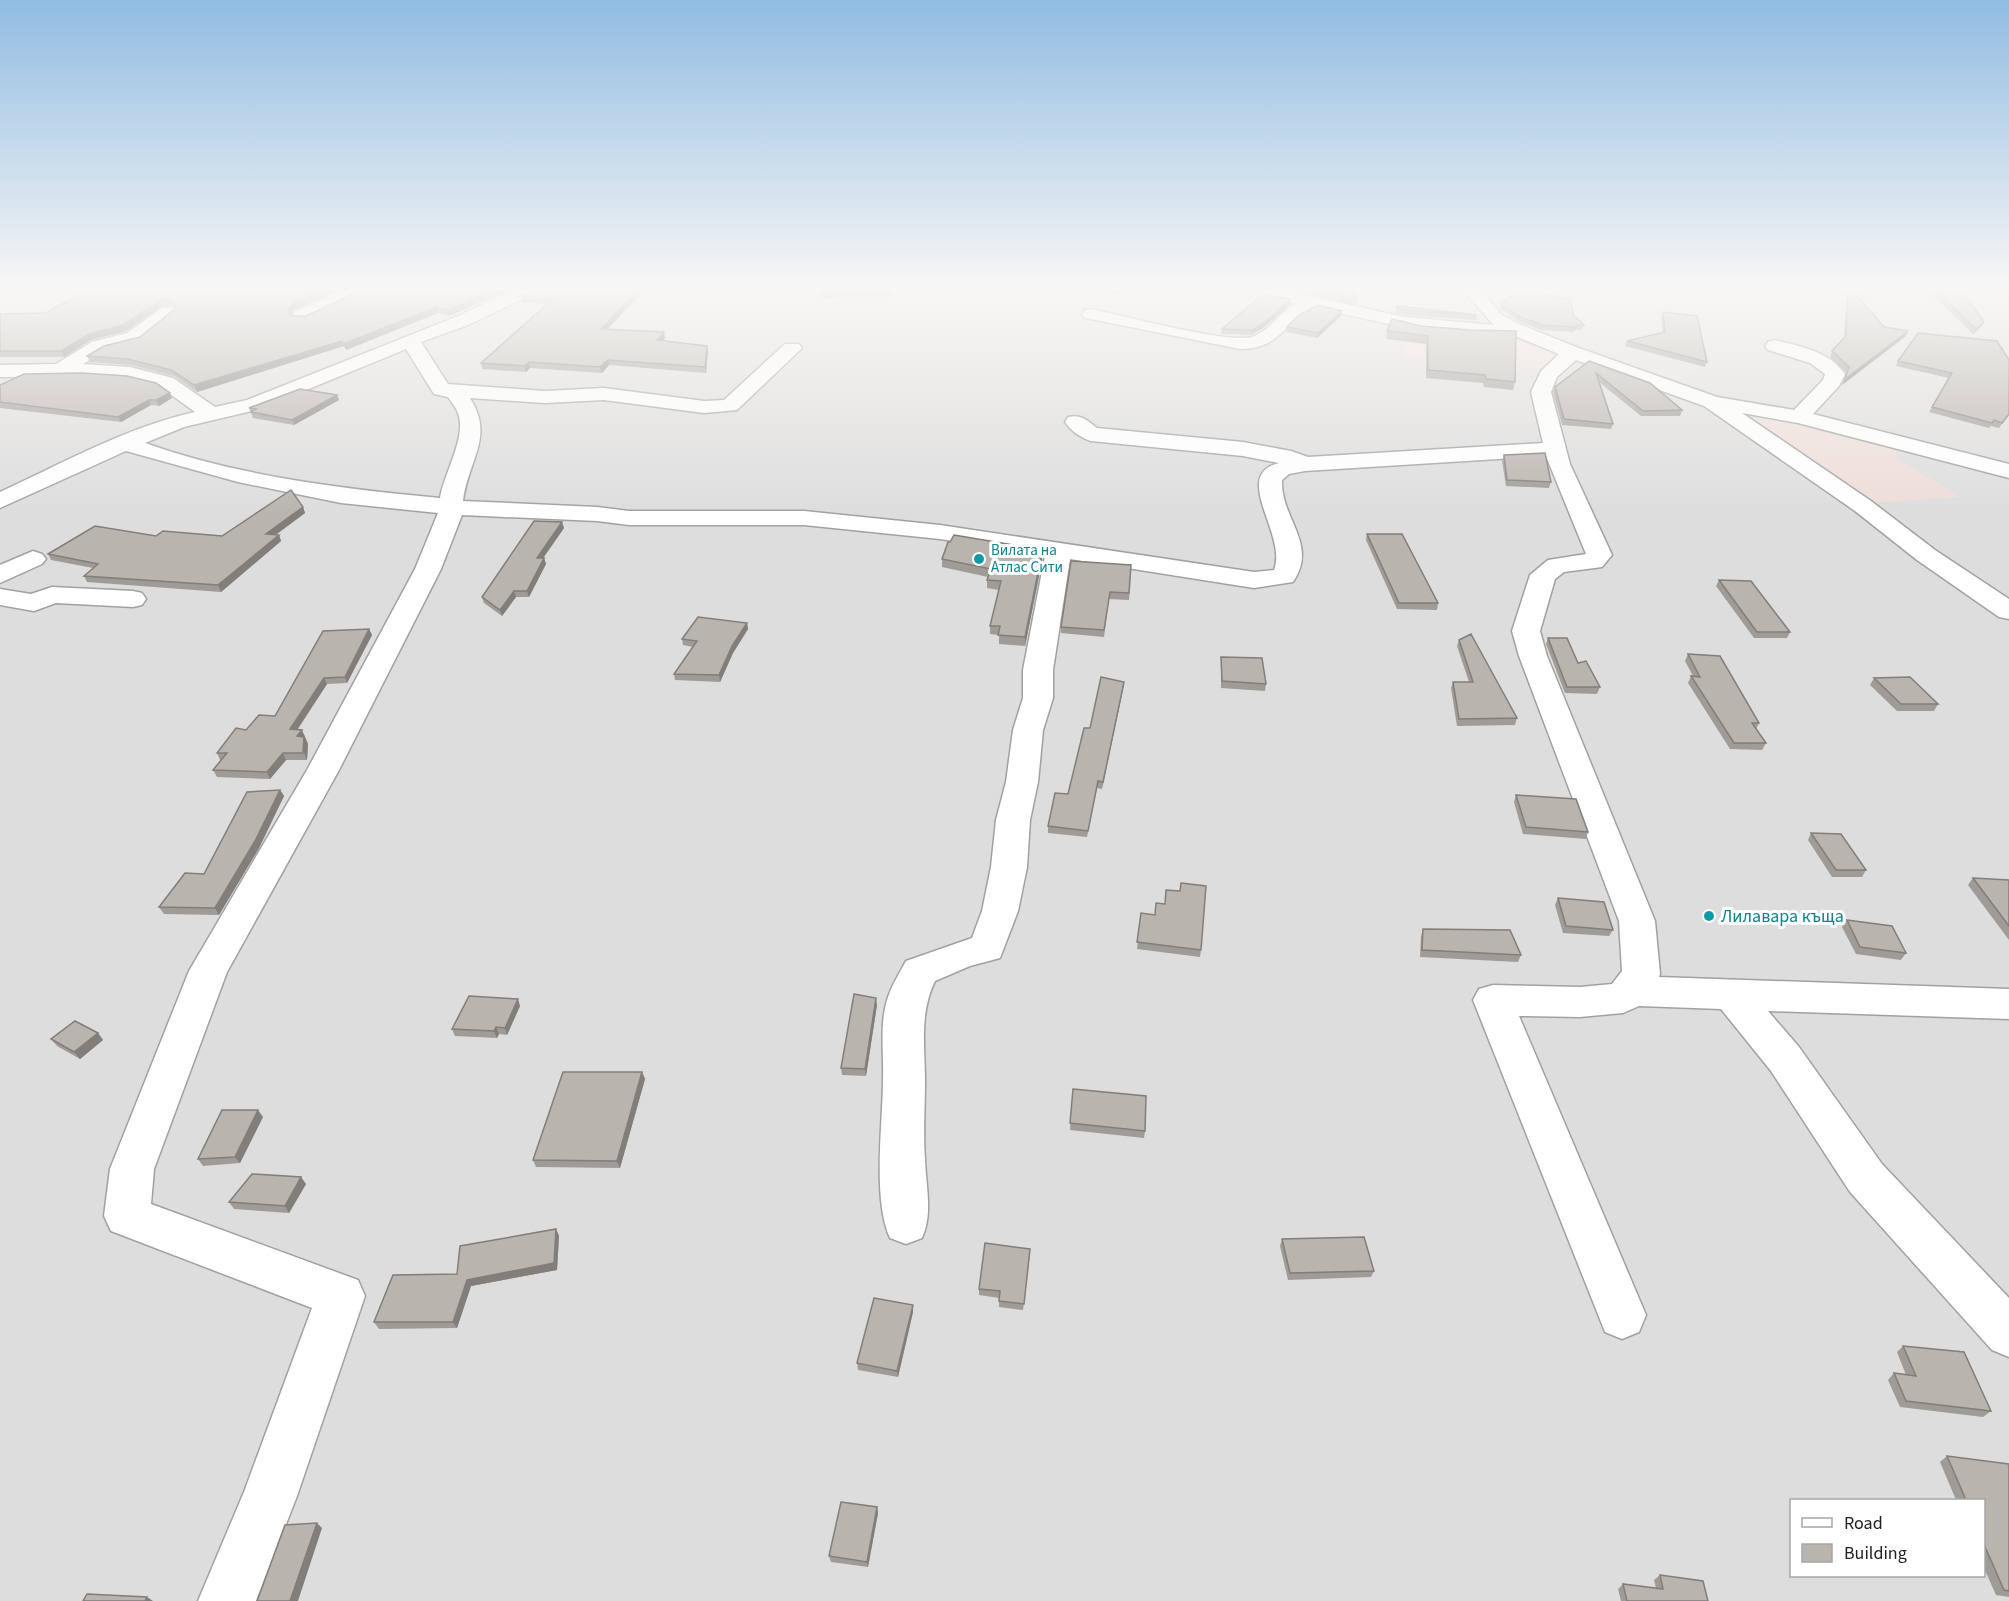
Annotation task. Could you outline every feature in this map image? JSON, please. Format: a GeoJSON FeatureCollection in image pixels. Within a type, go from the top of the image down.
{"type":"FeatureCollection","features":[{"type":"Feature","properties":{"kind":"street"},"geometry":{"type":"LineString","coordinates":[[57,372],[69,365]]}},
{"type":"Feature","properties":{"kind":"street"},"geometry":{"type":"LineString","coordinates":[[0,501],[124,442],[177,422],[254,405],[295,390],[347,365]]}},
{"type":"Feature","properties":{"kind":"street"},"geometry":{"type":"LineString","coordinates":[[425,365],[441,390],[546,397],[604,394],[704,407],[730,406],[774,365]]}},
{"type":"Feature","properties":{"kind":"street"},"geometry":{"type":"LineString","coordinates":[[1559,365],[1548,375],[1541,392],[1560,464],[1599,555],[1593,562],[1557,565],[1544,575],[1526,631],[1533,656],[1637,921],[1641,974],[1623,998],[1580,1002],[1493,1000],[1622,1315]]}},
{"type":"Feature","properties":{"kind":"street"},"geometry":{"type":"LineString","coordinates":[[1607,365],[1711,402],[1799,417],[2009,471]]}},
{"type":"Feature","properties":{"kind":"street"},"geometry":{"type":"LineString","coordinates":[[1799,417],[1832,382],[1835,374],[1829,365]]}},
{"type":"Feature","properties":{"kind":"street"},"geometry":{"type":"LineString","coordinates":[[0,371],[115,372],[145,375],[167,383],[211,414]]}},
{"type":"Feature","properties":{"kind":"street"},"geometry":{"type":"LineString","coordinates":[[227,1601],[270,1496],[341,1296],[127,1216],[132,1169],[208,971],[323,770],[412,600],[449,519],[454,481],[471,436],[469,413],[455,391]]}},
{"type":"Feature","properties":{"kind":"street"},"geometry":{"type":"LineString","coordinates":[[1711,402],[2009,612]]}},
{"type":"Feature","properties":{"kind":"street"},"geometry":{"type":"LineString","coordinates":[[1076,422],[1091,434],[1243,449],[1290,458],[1305,464]]}},
{"type":"Feature","properties":{"kind":"street"},"geometry":{"type":"LineString","coordinates":[[124,442],[147,452],[238,475],[341,496],[629,518],[804,518],[940,532],[1059,549],[1161,568],[1254,580],[1284,576],[1291,567],[1291,543],[1274,509],[1270,480],[1272,474],[1279,468],[1305,464],[1556,448]]}},
{"type":"Feature","properties":{"kind":"street"},"geometry":{"type":"LineString","coordinates":[[906,1223],[901,1127],[904,1082],[903,1021],[907,998],[920,971],[962,954],[987,948],[997,920],[1009,867],[1013,820],[1022,782],[1028,730],[1038,698],[1038,670],[1059,549]]}},
{"type":"Feature","properties":{"kind":"street"},"geometry":{"type":"LineString","coordinates":[[0,575],[33,559]]}},
{"type":"Feature","properties":{"kind":"street"},"geometry":{"type":"LineString","coordinates":[[0,597],[34,603],[52,595],[133,600]]}},
{"type":"Feature","properties":{"kind":"street"},"geometry":{"type":"LineString","coordinates":[[1629,991],[2009,1004]]}},
{"type":"Feature","properties":{"kind":"street"},"geometry":{"type":"LineString","coordinates":[[1732,994],[1785,1059],[1866,1178],[2009,1333]]}},
{"type":"Feature","properties":{"kind":"shaded area"},"geometry":{"type":"Polygon","coordinates":[[[0,365],[2009,365],[2009,1601],[0,1601],[0,365]]]}},
{"type":"Feature","properties":{"kind":"shaded area"},"geometry":{"type":"Polygon","coordinates":[[[1474,365],[1546,365],[1541,368],[1474,365]]]}},
{"type":"Feature","properties":{"kind":"shaded area"},"geometry":{"type":"Polygon","coordinates":[[[1672,365],[1709,365],[1675,380],[1655,371],[1672,365]]]}},
{"type":"Feature","properties":{"kind":"shaded area"},"geometry":{"type":"Polygon","coordinates":[[[1741,411],[1797,420],[1895,448],[1898,460],[1962,497],[1871,503],[1745,418],[1741,411]]]}},
{"type":"Feature","properties":{"kind":"building"},"geometry":{"type":"Polygon","coordinates":[[[150,365],[262,365],[194,385],[171,370],[150,365]]]}},
{"type":"Feature","properties":{"kind":"building"},"geometry":{"type":"Polygon","coordinates":[[[568,365],[603,365],[600,367],[568,365]]]}},
{"type":"Feature","properties":{"kind":"building"},"geometry":{"type":"Polygon","coordinates":[[[673,365],[705,365],[705,367],[673,365]]]}},
{"type":"Feature","properties":{"kind":"building"},"geometry":{"type":"Polygon","coordinates":[[[1428,365],[1515,365],[1515,382],[1486,379],[1485,375],[1428,370],[1428,365]]]}},
{"type":"Feature","properties":{"kind":"building"},"geometry":{"type":"Polygon","coordinates":[[[1584,365],[1599,365],[1650,383],[1682,410],[1643,411],[1596,373],[1613,424],[1564,419],[1555,387],[1584,365]]]}},
{"type":"Feature","properties":{"kind":"building"},"geometry":{"type":"Polygon","coordinates":[[[1847,365],[1864,365],[1845,379],[1849,367],[1847,365]]]}},
{"type":"Feature","properties":{"kind":"building"},"geometry":{"type":"Polygon","coordinates":[[[1915,365],[2009,365],[2009,414],[2002,423],[1994,420],[1992,423],[1932,407],[1952,373],[1915,365]]]}},
{"type":"Feature","properties":{"kind":"building"},"geometry":{"type":"Polygon","coordinates":[[[82,373],[127,376],[156,383],[170,393],[156,400],[149,400],[118,417],[0,402],[0,385],[24,374],[82,373]]]}},
{"type":"Feature","properties":{"kind":"building"},"geometry":{"type":"Polygon","coordinates":[[[300,389],[337,395],[292,420],[251,412],[256,409],[249,408],[300,389]]]}},
{"type":"Feature","properties":{"kind":"building"},"geometry":{"type":"Polygon","coordinates":[[[1545,453],[1551,482],[1507,480],[1504,455],[1545,453]]]}},
{"type":"Feature","properties":{"kind":"building"},"geometry":{"type":"Polygon","coordinates":[[[291,490],[303,507],[266,534],[279,535],[218,585],[84,576],[98,564],[48,554],[95,526],[156,536],[163,531],[222,536],[291,490]]]}},
{"type":"Feature","properties":{"kind":"building"},"geometry":{"type":"Polygon","coordinates":[[[534,521],[562,522],[537,558],[544,558],[527,591],[514,591],[500,610],[482,597],[534,521]]]}},
{"type":"Feature","properties":{"kind":"building"},"geometry":{"type":"Polygon","coordinates":[[[1367,534],[1402,534],[1438,603],[1399,603],[1367,534]]]}},
{"type":"Feature","properties":{"kind":"building"},"geometry":{"type":"Polygon","coordinates":[[[954,535],[1014,545],[1012,549],[1042,553],[1025,637],[998,635],[1000,626],[990,626],[1001,581],[987,580],[991,569],[942,559],[948,542],[954,535]]]}},
{"type":"Feature","properties":{"kind":"building"},"geometry":{"type":"Polygon","coordinates":[[[1071,561],[1131,565],[1129,593],[1110,592],[1104,630],[1061,627],[1071,561]]]}},
{"type":"Feature","properties":{"kind":"building"},"geometry":{"type":"Polygon","coordinates":[[[1719,580],[1751,581],[1790,632],[1757,632],[1719,580]]]}},
{"type":"Feature","properties":{"kind":"building"},"geometry":{"type":"Polygon","coordinates":[[[698,617],[747,623],[732,646],[719,675],[674,674],[697,641],[682,639],[698,617]]]}},
{"type":"Feature","properties":{"kind":"building"},"geometry":{"type":"Polygon","coordinates":[[[369,629],[345,677],[324,678],[290,729],[302,730],[297,736],[304,737],[303,753],[283,753],[267,772],[213,770],[227,753],[217,753],[236,728],[246,730],[259,715],[275,716],[323,631],[369,629]]]}},
{"type":"Feature","properties":{"kind":"building"},"geometry":{"type":"Polygon","coordinates":[[[1471,634],[1517,718],[1459,719],[1453,682],[1473,682],[1459,640],[1471,634]]]}},
{"type":"Feature","properties":{"kind":"building"},"geometry":{"type":"Polygon","coordinates":[[[1548,638],[1567,638],[1578,663],[1586,661],[1600,687],[1567,687],[1548,638]]]}},
{"type":"Feature","properties":{"kind":"building"},"geometry":{"type":"Polygon","coordinates":[[[1688,654],[1720,656],[1759,723],[1752,723],[1766,743],[1734,743],[1691,676],[1700,677],[1688,654]]]}},
{"type":"Feature","properties":{"kind":"building"},"geometry":{"type":"Polygon","coordinates":[[[1221,657],[1262,658],[1266,684],[1222,681],[1221,657]]]}},
{"type":"Feature","properties":{"kind":"building"},"geometry":{"type":"Polygon","coordinates":[[[1101,677],[1124,682],[1103,782],[1098,781],[1088,831],[1048,826],[1055,793],[1068,794],[1084,728],[1090,728],[1101,677]]]}},
{"type":"Feature","properties":{"kind":"building"},"geometry":{"type":"Polygon","coordinates":[[[1910,677],[1938,704],[1901,704],[1874,678],[1910,677]]]}},
{"type":"Feature","properties":{"kind":"building"},"geometry":{"type":"Polygon","coordinates":[[[280,790],[255,841],[215,908],[159,907],[185,873],[204,874],[247,792],[280,790]]]}},
{"type":"Feature","properties":{"kind":"building"},"geometry":{"type":"Polygon","coordinates":[[[1516,795],[1576,799],[1588,832],[1526,827],[1516,795]]]}},
{"type":"Feature","properties":{"kind":"building"},"geometry":{"type":"Polygon","coordinates":[[[1811,833],[1841,834],[1866,870],[1836,870],[1811,833]]]}},
{"type":"Feature","properties":{"kind":"building"},"geometry":{"type":"Polygon","coordinates":[[[1973,878],[2009,880],[2009,926],[1973,878]]]}},
{"type":"Feature","properties":{"kind":"building"},"geometry":{"type":"Polygon","coordinates":[[[1181,883],[1206,886],[1201,950],[1137,942],[1141,913],[1155,915],[1156,903],[1165,904],[1166,890],[1180,891],[1181,883]]]}},
{"type":"Feature","properties":{"kind":"building"},"geometry":{"type":"Polygon","coordinates":[[[1558,898],[1604,902],[1613,930],[1566,926],[1558,898]]]}},
{"type":"Feature","properties":{"kind":"building"},"geometry":{"type":"Polygon","coordinates":[[[1847,920],[1892,926],[1906,953],[1860,947],[1847,920]]]}},
{"type":"Feature","properties":{"kind":"building"},"geometry":{"type":"Polygon","coordinates":[[[1423,929],[1510,930],[1521,955],[1422,950],[1423,929]]]}},
{"type":"Feature","properties":{"kind":"building"},"geometry":{"type":"Polygon","coordinates":[[[854,994],[876,998],[865,1069],[841,1068],[854,994]]]}},
{"type":"Feature","properties":{"kind":"building"},"geometry":{"type":"Polygon","coordinates":[[[469,996],[518,999],[505,1028],[496,1027],[494,1031],[452,1029],[469,996]]]}},
{"type":"Feature","properties":{"kind":"building"},"geometry":{"type":"Polygon","coordinates":[[[75,1021],[98,1033],[74,1052],[51,1039],[75,1021]]]}},
{"type":"Feature","properties":{"kind":"building"},"geometry":{"type":"Polygon","coordinates":[[[563,1072],[642,1072],[617,1161],[533,1160],[563,1072]]]}},
{"type":"Feature","properties":{"kind":"building"},"geometry":{"type":"Polygon","coordinates":[[[1073,1089],[1146,1096],[1145,1131],[1070,1123],[1073,1089]]]}},
{"type":"Feature","properties":{"kind":"building"},"geometry":{"type":"Polygon","coordinates":[[[222,1110],[258,1110],[235,1157],[198,1159],[222,1110]]]}},
{"type":"Feature","properties":{"kind":"building"},"geometry":{"type":"Polygon","coordinates":[[[252,1174],[301,1177],[285,1206],[229,1202],[252,1174]]]}},
{"type":"Feature","properties":{"kind":"building"},"geometry":{"type":"Polygon","coordinates":[[[556,1229],[554,1263],[467,1280],[453,1322],[374,1322],[393,1275],[457,1274],[460,1246],[556,1229]]]}},
{"type":"Feature","properties":{"kind":"building"},"geometry":{"type":"Polygon","coordinates":[[[1364,1237],[1374,1271],[1290,1273],[1282,1239],[1364,1237]]]}},
{"type":"Feature","properties":{"kind":"building"},"geometry":{"type":"Polygon","coordinates":[[[985,1243],[1030,1249],[1024,1304],[999,1301],[1000,1291],[979,1289],[985,1243]]]}},
{"type":"Feature","properties":{"kind":"building"},"geometry":{"type":"Polygon","coordinates":[[[874,1298],[913,1305],[897,1371],[857,1363],[874,1298]]]}},
{"type":"Feature","properties":{"kind":"building"},"geometry":{"type":"Polygon","coordinates":[[[1903,1346],[1964,1352],[1991,1411],[1906,1401],[1894,1373],[1916,1376],[1903,1346]]]}},
{"type":"Feature","properties":{"kind":"building"},"geometry":{"type":"Polygon","coordinates":[[[1947,1456],[2009,1464],[2009,1591],[2004,1590],[1985,1547],[1985,1499],[1966,1499],[1947,1456]]]}},
{"type":"Feature","properties":{"kind":"building"},"geometry":{"type":"Polygon","coordinates":[[[841,1502],[877,1507],[867,1562],[829,1556],[841,1502]]]}},
{"type":"Feature","properties":{"kind":"building"},"geometry":{"type":"Polygon","coordinates":[[[317,1523],[290,1601],[257,1601],[285,1525],[317,1523]]]}},
{"type":"Feature","properties":{"kind":"building"},"geometry":{"type":"Polygon","coordinates":[[[1660,1575],[1703,1581],[1708,1601],[1627,1601],[1623,1584],[1663,1589],[1660,1575]]]}},
{"type":"Feature","properties":{"kind":"building"},"geometry":{"type":"Polygon","coordinates":[[[87,1594],[147,1597],[145,1601],[83,1601],[87,1594]]]}},
{"type":"Feature","properties":{"kind":"place","name":"Вилата на Атлас Сити"},"geometry":{"type":"Point","coordinates":[979,559]}},
{"type":"Feature","properties":{"kind":"place","name":"Лилавара къща"},"geometry":{"type":"Point","coordinates":[1709,916]}}]}
